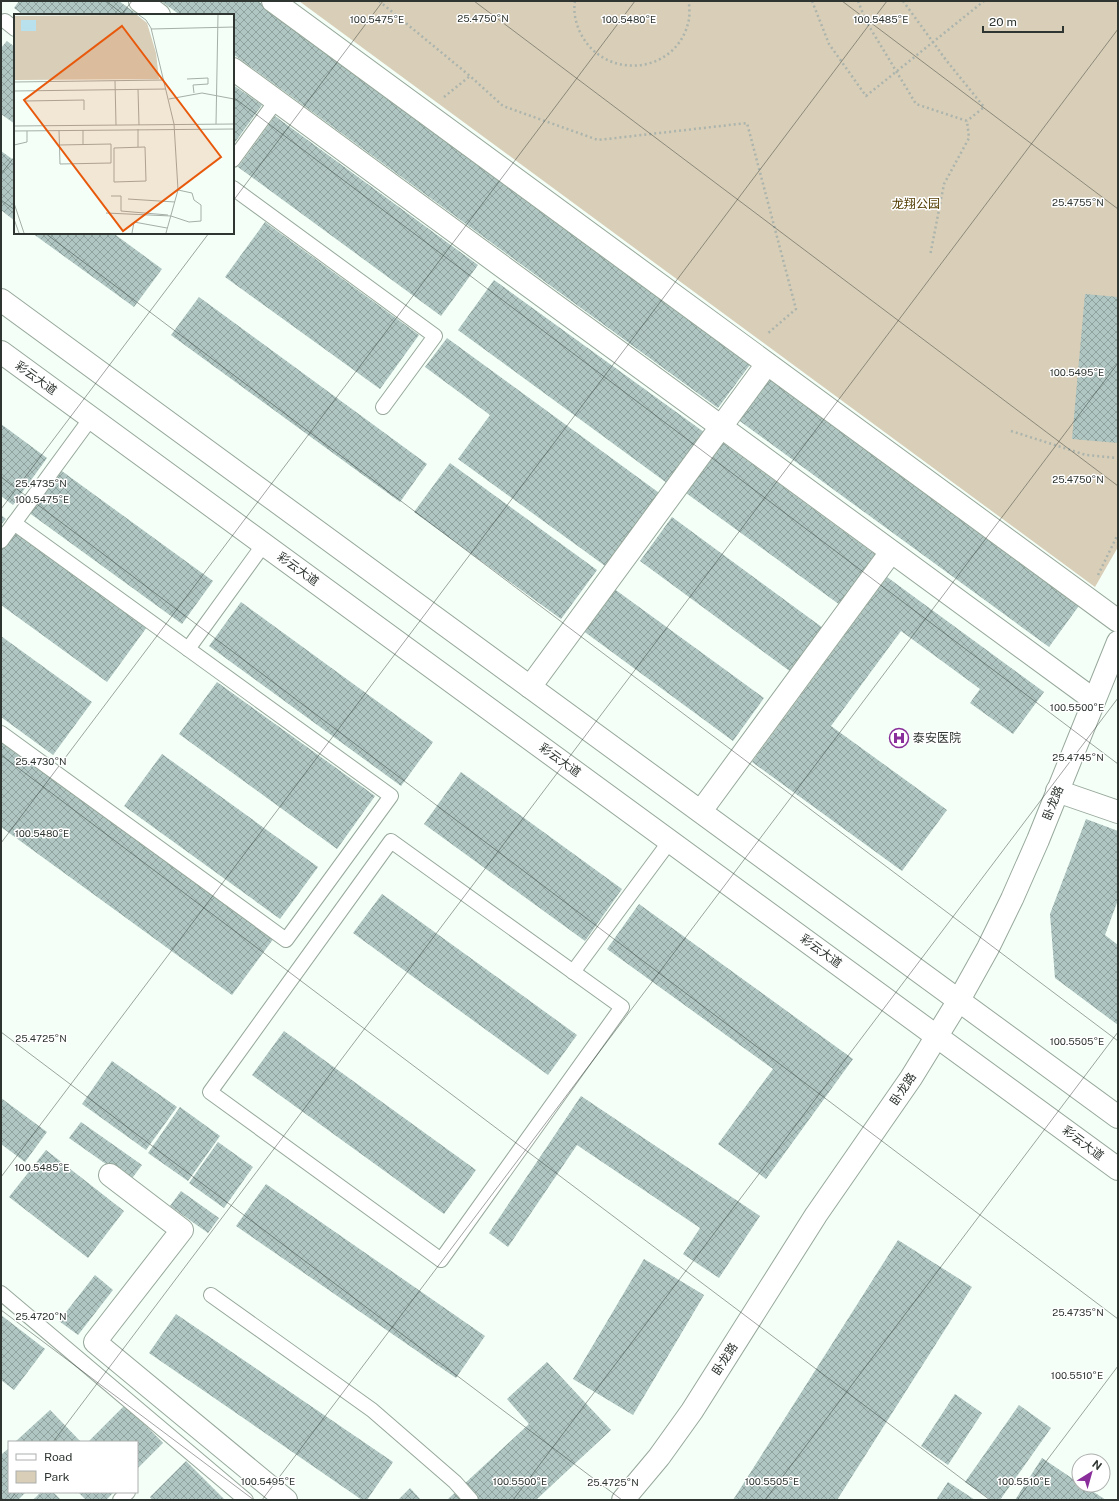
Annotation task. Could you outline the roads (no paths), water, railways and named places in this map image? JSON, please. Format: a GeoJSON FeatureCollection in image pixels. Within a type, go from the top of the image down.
{"type":"FeatureCollection","features":[{"type":"Feature","properties":{"kind":"street"},"geometry":{"type":"LineString","coordinates":[[140,1],[158,14]]}},
{"type":"Feature","properties":{"kind":"street"},"geometry":{"type":"LineString","coordinates":[[273,1],[1118,621]]}},
{"type":"Feature","properties":{"kind":"street"},"geometry":{"type":"LineString","coordinates":[[234,70],[1094,700]]}},
{"type":"Feature","properties":{"kind":"street"},"geometry":{"type":"LineString","coordinates":[[1,300],[1118,1117]]}},
{"type":"Feature","properties":{"kind":"street","name":"彩云大道"},"geometry":{"type":"LineString","coordinates":[[1,352],[1118,1169]]}},
{"type":"Feature","properties":{"kind":"street"},"geometry":{"type":"LineString","coordinates":[[530,687],[767,364]]}},
{"type":"Feature","properties":{"kind":"street"},"geometry":{"type":"LineString","coordinates":[[701,811],[891,552]]}},
{"type":"Feature","properties":{"kind":"street","name":"卧龙路"},"geometry":{"type":"LineString","coordinates":[[623,1500],[659,1457],[692,1411],[816,1215],[911,1078],[959,1000],[988,948],[1012,899],[1118,642]]}},
{"type":"Feature","properties":{"kind":"street"},"geometry":{"type":"LineString","coordinates":[[1057,792],[1118,812]]}},
{"type":"Feature","properties":{"kind":"street"},"geometry":{"type":"LineString","coordinates":[[110,1175],[182,1230],[95,1342],[286,1500]]}},
{"type":"Feature","properties":{"kind":"lane"},"geometry":{"type":"LineString","coordinates":[[234,159],[276,101]]}},
{"type":"Feature","properties":{"kind":"lane"},"geometry":{"type":"LineString","coordinates":[[234,189],[435,336],[383,407]]}},
{"type":"Feature","properties":{"kind":"lane"},"geometry":{"type":"LineString","coordinates":[[1,541],[91,418]]}},
{"type":"Feature","properties":{"kind":"lane"},"geometry":{"type":"LineString","coordinates":[[1,733],[286,940],[391,796],[14,523]]}},
{"type":"Feature","properties":{"kind":"lane"},"geometry":{"type":"LineString","coordinates":[[188,649],[264,544]]}},
{"type":"Feature","properties":{"kind":"lane"},"geometry":{"type":"LineString","coordinates":[[392,841],[573,972],[622,1007],[441,1260],[210,1092],[392,841]]}},
{"type":"Feature","properties":{"kind":"lane"},"geometry":{"type":"LineString","coordinates":[[573,972],[670,841]]}},
{"type":"Feature","properties":{"kind":"lane"},"geometry":{"type":"LineString","coordinates":[[1,1293],[246,1500]]}},
{"type":"Feature","properties":{"kind":"lane"},"geometry":{"type":"LineString","coordinates":[[211,1295],[372,1410],[455,1482],[472,1500]]}},
{"type":"Feature","properties":{"kind":"lane"},"geometry":{"type":"LineString","coordinates":[[129,1493],[137,1500]]}},
{"type":"Feature","properties":{"kind":"place","name":"泰安医院"},"geometry":{"type":"Point","coordinates":[899,738]}},
{"type":"Feature","properties":{"kind":"park label","name":"龙翔公园"},"geometry":{"type":"Point","coordinates":[916,204]}}]}
